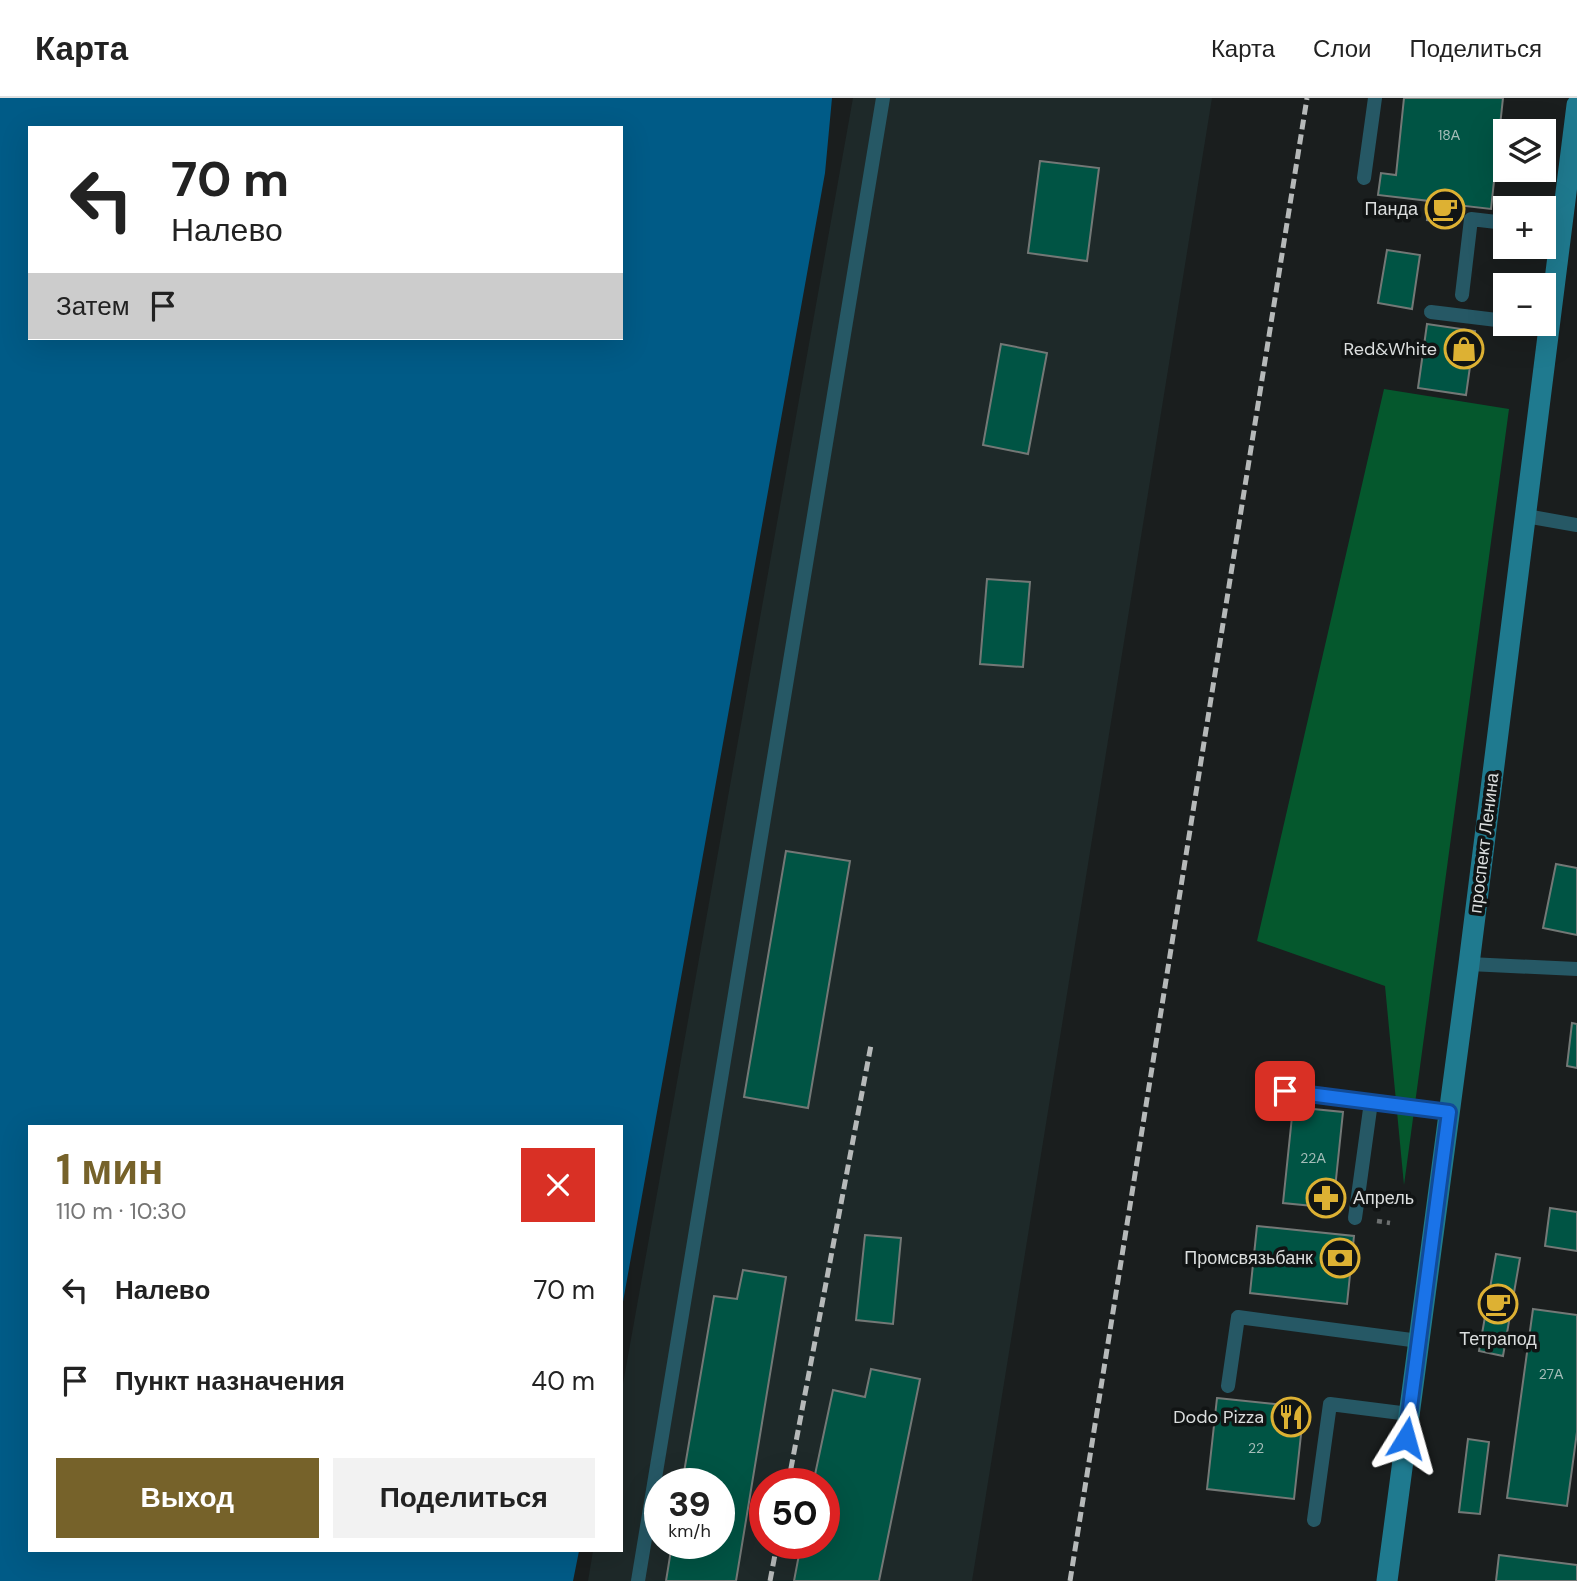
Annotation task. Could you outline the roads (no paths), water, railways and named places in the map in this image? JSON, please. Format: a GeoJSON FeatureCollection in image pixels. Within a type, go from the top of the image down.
{"type":"FeatureCollection","features":[{"type":"Feature","properties":{"kind":"main road","name":"проспект Ленина"},"geometry":{"type":"LineString","coordinates":[[1556,214],[1577,105]]}},
{"type":"Feature","properties":{"kind":"main road","name":"проспект Ленина"},"geometry":{"type":"LineString","coordinates":[[1387,1581],[1469,964],[1548,336]]}},
{"type":"Feature","properties":{"kind":"lane"},"geometry":{"type":"LineString","coordinates":[[638,1581],[883,98]]}},
{"type":"Feature","properties":{"kind":"lane"},"geometry":{"type":"LineString","coordinates":[[1364,178],[1374,98]]}},
{"type":"Feature","properties":{"kind":"lane"},"geometry":{"type":"LineString","coordinates":[[1462,295],[1471,219],[1493,222]]}},
{"type":"Feature","properties":{"kind":"lane"},"geometry":{"type":"LineString","coordinates":[[1432,312],[1493,320]]}},
{"type":"Feature","properties":{"kind":"lane"},"geometry":{"type":"LineString","coordinates":[[1526,516],[1577,525]]}},
{"type":"Feature","properties":{"kind":"lane"},"geometry":{"type":"LineString","coordinates":[[1469,964],[1577,969]]}},
{"type":"Feature","properties":{"kind":"lane"},"geometry":{"type":"LineString","coordinates":[[1285,1091],[1449,1112]]}},
{"type":"Feature","properties":{"kind":"lane"},"geometry":{"type":"LineString","coordinates":[[1355,1219],[1371,1102]]}},
{"type":"Feature","properties":{"kind":"lane"},"geometry":{"type":"LineString","coordinates":[[1228,1386],[1238,1317],[1419,1341]]}},
{"type":"Feature","properties":{"kind":"lane"},"geometry":{"type":"LineString","coordinates":[[1314,1520],[1329,1404],[1409,1414]]}},
{"type":"Feature","properties":{"kind":"water"},"geometry":{"type":"Polygon","coordinates":[[[0,98],[832,98],[825,173],[623,1302],[623,1125],[28,1125],[28,1552],[579,1552],[573,1581],[0,1581],[0,98]]]}},
{"type":"Feature","properties":{"kind":"railway"},"geometry":{"type":"LineString","coordinates":[[1070,1581],[1307,98]]}},
{"type":"Feature","properties":{"kind":"railway"},"geometry":{"type":"LineString","coordinates":[[791,1468],[871,1045]]}},
{"type":"Feature","properties":{"kind":"railway"},"geometry":{"type":"LineString","coordinates":[[770,1581],[774,1559]]}},
{"type":"Feature","properties":{"kind":"place","name":"Панда"},"geometry":{"type":"Point","coordinates":[1445,209]}},
{"type":"Feature","properties":{"kind":"place","name":"Red&White"},"geometry":{"type":"Point","coordinates":[1464,349]}},
{"type":"Feature","properties":{"kind":"place","name":"Апрель"},"geometry":{"type":"Point","coordinates":[1326,1198]}},
{"type":"Feature","properties":{"kind":"place","name":"Промсвязьбанк"},"geometry":{"type":"Point","coordinates":[1340,1258]}},
{"type":"Feature","properties":{"kind":"place","name":"Тетрапод"},"geometry":{"type":"Point","coordinates":[1498,1304]}},
{"type":"Feature","properties":{"kind":"place","name":"Dodo Pizza"},"geometry":{"type":"Point","coordinates":[1291,1417]}}]}
